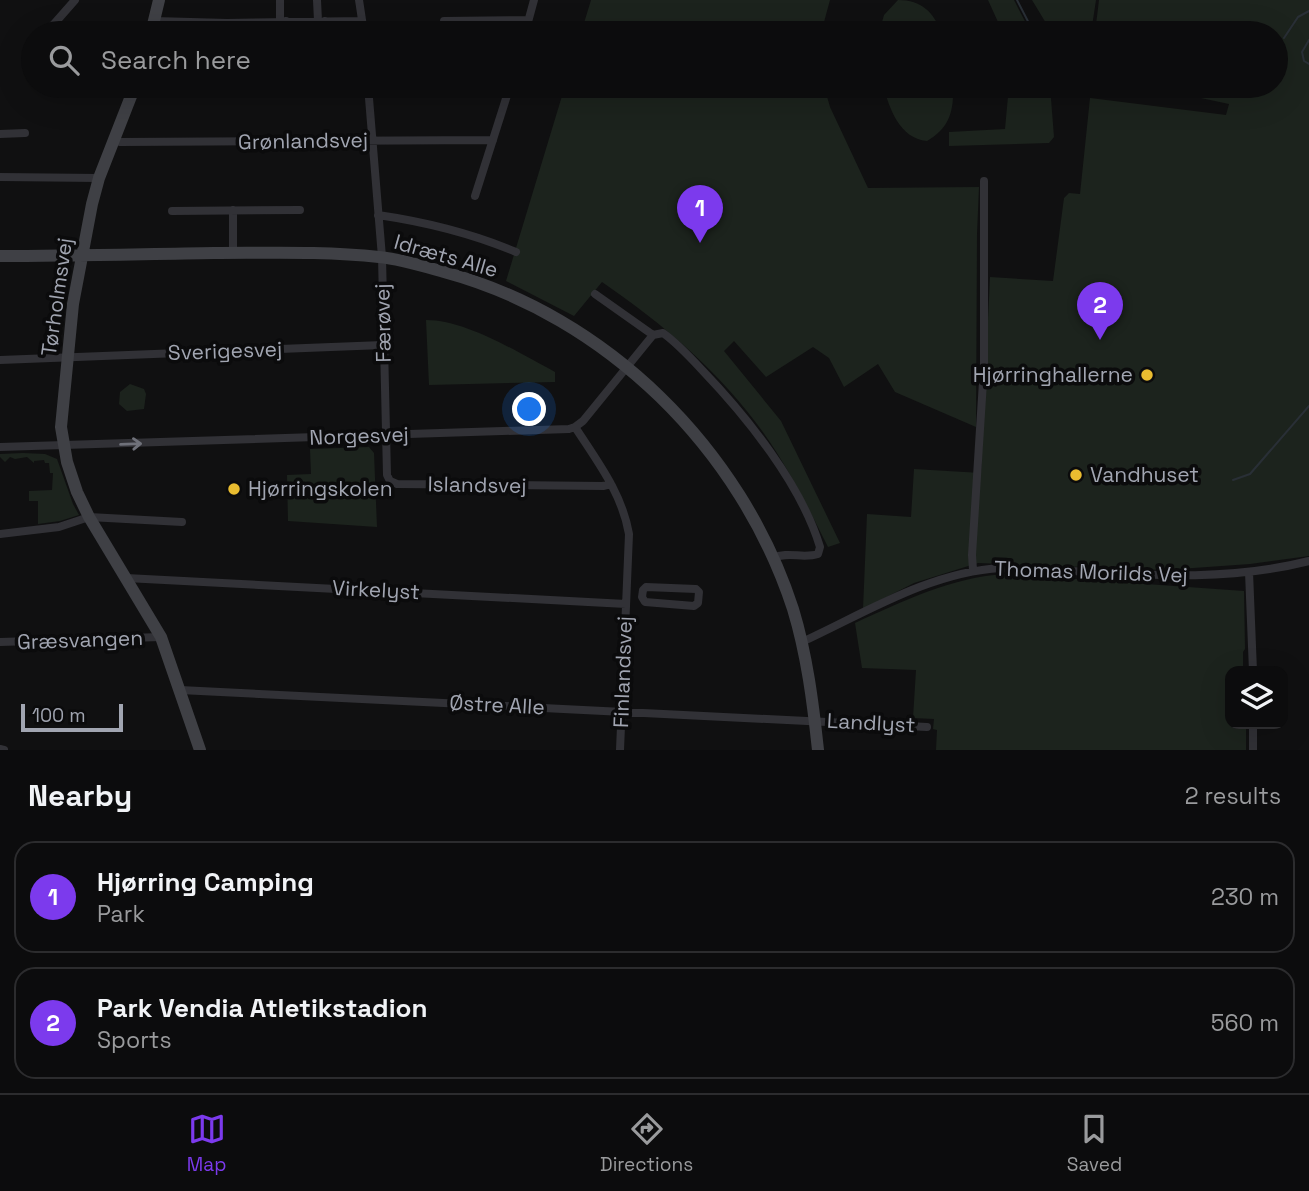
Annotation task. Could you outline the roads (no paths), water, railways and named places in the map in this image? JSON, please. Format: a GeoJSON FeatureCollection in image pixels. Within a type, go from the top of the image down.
{"type":"FeatureCollection","features":[{"type":"Feature","properties":{"kind":"street"},"geometry":{"type":"LineString","coordinates":[[57,21],[75,0]]}},
{"type":"Feature","properties":{"kind":"street"},"geometry":{"type":"LineString","coordinates":[[154,21],[159,0]]}},
{"type":"Feature","properties":{"kind":"street"},"geometry":{"type":"LineString","coordinates":[[280,0],[283,21]]}},
{"type":"Feature","properties":{"kind":"street"},"geometry":{"type":"LineString","coordinates":[[317,0],[321,21],[362,21],[359,0]]}},
{"type":"Feature","properties":{"kind":"street"},"geometry":{"type":"LineString","coordinates":[[444,21],[528,20],[534,0]]}},
{"type":"Feature","properties":{"kind":"street","name":"Tørholmsvej"},"geometry":{"type":"LineString","coordinates":[[130,98],[99,178],[81,256],[61,418],[63,445],[77,492],[89,517],[161,637],[200,750]]}},
{"type":"Feature","properties":{"kind":"street","name":"Færøvej"},"geometry":{"type":"LineString","coordinates":[[369,98],[382,257],[386,435]]}},
{"type":"Feature","properties":{"kind":"street"},"geometry":{"type":"LineString","coordinates":[[475,196],[506,98]]}},
{"type":"Feature","properties":{"kind":"street"},"geometry":{"type":"LineString","coordinates":[[0,134],[25,134]]}},
{"type":"Feature","properties":{"kind":"street","name":"Grønlandsvej"},"geometry":{"type":"LineString","coordinates":[[114,140],[493,140]]}},
{"type":"Feature","properties":{"kind":"street"},"geometry":{"type":"LineString","coordinates":[[0,177],[99,178]]}},
{"type":"Feature","properties":{"kind":"street"},"geometry":{"type":"LineString","coordinates":[[973,570],[984,366],[984,181]]}},
{"type":"Feature","properties":{"kind":"street"},"geometry":{"type":"LineString","coordinates":[[172,211],[300,209]]}},
{"type":"Feature","properties":{"kind":"street"},"geometry":{"type":"LineString","coordinates":[[233,210],[233,253]]}},
{"type":"Feature","properties":{"kind":"street","name":"Idræts Alle"},"geometry":{"type":"LineString","coordinates":[[378,215],[443,227],[516,252]]}},
{"type":"Feature","properties":{"kind":"street","name":"Idræts Alle"},"geometry":{"type":"LineString","coordinates":[[0,256],[319,253],[382,257],[459,276],[497,290],[566,324],[627,366],[656,392],[707,449],[754,519],[793,609],[802,642],[818,750]]}},
{"type":"Feature","properties":{"kind":"street"},"geometry":{"type":"LineString","coordinates":[[595,294],[653,335]]}},
{"type":"Feature","properties":{"kind":"street"},"geometry":{"type":"LineString","coordinates":[[575,427],[653,335],[659,332],[666,335],[738,409],[770,452],[798,499],[819,542],[820,552],[815,556],[784,554],[773,558]]}},
{"type":"Feature","properties":{"kind":"street","name":"Sverigesvej"},"geometry":{"type":"LineString","coordinates":[[0,360],[383,345]]}},
{"type":"Feature","properties":{"kind":"street","name":"Norgesvej"},"geometry":{"type":"LineString","coordinates":[[0,447],[575,427]]}},
{"type":"Feature","properties":{"kind":"street","name":"Finlandsvej"},"geometry":{"type":"LineString","coordinates":[[575,427],[611,484],[626,516],[629,534],[620,750]]}},
{"type":"Feature","properties":{"kind":"street","name":"Islandsvej"},"geometry":{"type":"LineString","coordinates":[[386,435],[387,475],[390,481],[397,484],[611,484]]}},
{"type":"Feature","properties":{"kind":"street"},"geometry":{"type":"LineString","coordinates":[[0,534],[60,527],[89,517],[182,522]]}},
{"type":"Feature","properties":{"kind":"street","name":"Thomas Morilds Vej"},"geometry":{"type":"LineString","coordinates":[[802,642],[930,583],[973,570],[1032,568],[1171,576],[1249,572],[1309,561]]}},
{"type":"Feature","properties":{"kind":"street"},"geometry":{"type":"LineString","coordinates":[[1249,572],[1252,666]]}},
{"type":"Feature","properties":{"kind":"street","name":"Virkelyst"},"geometry":{"type":"LineString","coordinates":[[126,578],[626,599]]}},
{"type":"Feature","properties":{"kind":"street","name":"Finlandsvej"},"geometry":{"type":"LineString","coordinates":[[626,599],[642,595],[646,587],[694,589],[699,592],[698,603],[694,606],[647,603],[643,601],[642,595]]}},
{"type":"Feature","properties":{"kind":"street","name":"Græsvangen"},"geometry":{"type":"LineString","coordinates":[[0,642],[161,637]]}},
{"type":"Feature","properties":{"kind":"street","name":"Østre Alle"},"geometry":{"type":"LineString","coordinates":[[180,690],[815,720]]}},
{"type":"Feature","properties":{"kind":"street","name":"Landlyst"},"geometry":{"type":"LineString","coordinates":[[815,720],[927,727]]}},
{"type":"Feature","properties":{"kind":"street"},"geometry":{"type":"LineString","coordinates":[[1253,729],[1253,750]]}},
{"type":"Feature","properties":{"kind":"waterway"},"geometry":{"type":"LineString","coordinates":[[1017,0],[1028,21]]}},
{"type":"Feature","properties":{"kind":"waterway"},"geometry":{"type":"LineString","coordinates":[[1288,32],[1298,17],[1309,11]]}},
{"type":"Feature","properties":{"kind":"waterway"},"geometry":{"type":"LineString","coordinates":[[1309,40],[1302,52],[1304,61],[1309,64]]}},
{"type":"Feature","properties":{"kind":"waterway"},"geometry":{"type":"LineString","coordinates":[[1233,480],[1250,474],[1309,406]]}},
{"type":"Feature","properties":{"kind":"place","name":"Hjørring Camping"},"geometry":{"type":"Point","coordinates":[700,243]}},
{"type":"Feature","properties":{"kind":"place","name":"Park Vendia Atletikstadion"},"geometry":{"type":"Point","coordinates":[1100,340]}},
{"type":"Feature","properties":{"kind":"place","name":"Hjørringhallerne"},"geometry":{"type":"Point","coordinates":[1147,375]}},
{"type":"Feature","properties":{"kind":"place","name":"Vandhuset"},"geometry":{"type":"Point","coordinates":[1076,475]}},
{"type":"Feature","properties":{"kind":"place","name":"Hjørringskolen"},"geometry":{"type":"Point","coordinates":[234,489]}}]}
